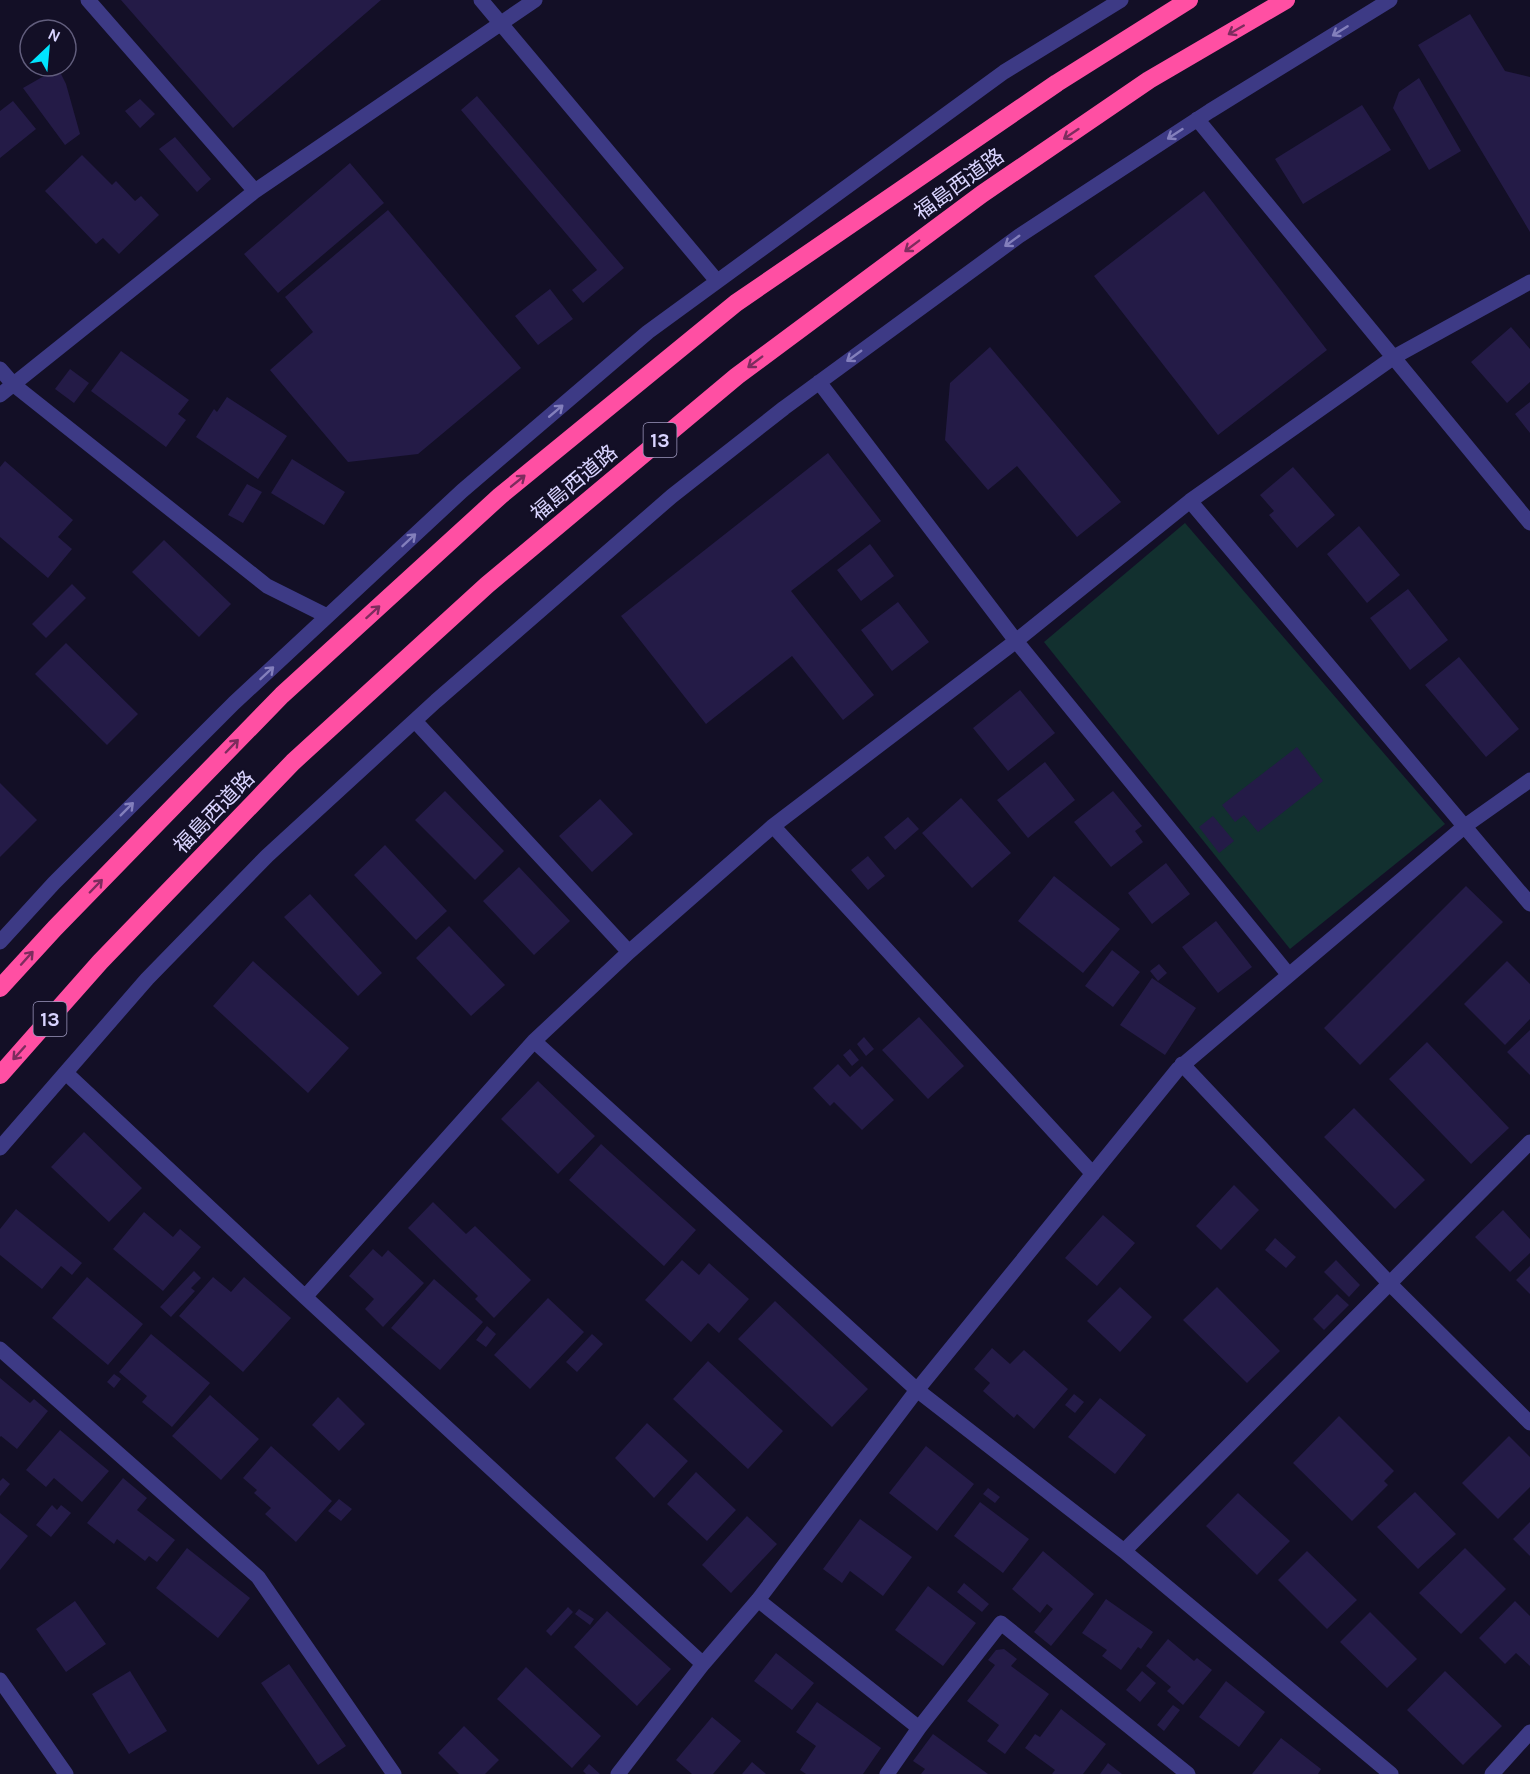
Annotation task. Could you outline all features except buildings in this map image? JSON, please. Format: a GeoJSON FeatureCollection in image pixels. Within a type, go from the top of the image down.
{"type":"FeatureCollection","features":[{"type":"Feature","properties":{"kind":"highway","name":"福島西道路"},"geometry":{"type":"LineString","coordinates":[[0,988],[55,928],[282,695],[500,496],[736,303],[1057,83],[1189,0]]}},
{"type":"Feature","properties":{"kind":"highway","name":"福島西道路"},"geometry":{"type":"LineString","coordinates":[[0,1075],[100,962],[293,762],[487,585],[737,376],[992,187],[1149,80],[1286,0]]}},
{"type":"Feature","properties":{"kind":"street"},"geometry":{"type":"LineString","coordinates":[[88,0],[255,191]]}},
{"type":"Feature","properties":{"kind":"street"},"geometry":{"type":"LineString","coordinates":[[482,0],[717,281]]}},
{"type":"Feature","properties":{"kind":"street"},"geometry":{"type":"LineString","coordinates":[[0,395],[255,191],[535,0]]}},
{"type":"Feature","properties":{"kind":"street"},"geometry":{"type":"LineString","coordinates":[[0,942],[62,874],[234,703],[462,490],[648,332],[1004,72],[1121,0]]}},
{"type":"Feature","properties":{"kind":"street"},"geometry":{"type":"LineString","coordinates":[[0,1148],[147,979],[267,856],[415,721],[672,496],[819,382],[1019,236],[1197,119],[1390,0]]}},
{"type":"Feature","properties":{"kind":"street"},"geometry":{"type":"LineString","coordinates":[[1197,119],[1530,523]]}},
{"type":"Feature","properties":{"kind":"street"},"geometry":{"type":"LineString","coordinates":[[305,1297],[534,1041],[629,952],[773,826],[1016,641],[1190,501],[1394,357],[1530,282]]}},
{"type":"Feature","properties":{"kind":"street"},"geometry":{"type":"LineString","coordinates":[[0,369],[14,384],[267,586],[327,616]]}},
{"type":"Feature","properties":{"kind":"street"},"geometry":{"type":"LineString","coordinates":[[819,382],[1016,641],[1288,974]]}},
{"type":"Feature","properties":{"kind":"street"},"geometry":{"type":"LineString","coordinates":[[1190,501],[1530,904]]}},
{"type":"Feature","properties":{"kind":"street"},"geometry":{"type":"LineString","coordinates":[[415,721],[629,952]]}},
{"type":"Feature","properties":{"kind":"street"},"geometry":{"type":"LineString","coordinates":[[618,1774],[703,1664],[758,1600],[917,1390],[1182,1064],[1465,826],[1530,780]]}},
{"type":"Feature","properties":{"kind":"street"},"geometry":{"type":"LineString","coordinates":[[773,826],[1093,1173]]}},
{"type":"Feature","properties":{"kind":"street"},"geometry":{"type":"LineString","coordinates":[[534,1041],[917,1390],[1124,1551],[1391,1774]]}},
{"type":"Feature","properties":{"kind":"street"},"geometry":{"type":"LineString","coordinates":[[1182,1064],[1391,1285],[1530,1423]]}},
{"type":"Feature","properties":{"kind":"street"},"geometry":{"type":"LineString","coordinates":[[66,1072],[305,1297],[703,1664]]}},
{"type":"Feature","properties":{"kind":"street"},"geometry":{"type":"LineString","coordinates":[[1124,1551],[1391,1285],[1530,1142]]}},
{"type":"Feature","properties":{"kind":"street"},"geometry":{"type":"LineString","coordinates":[[0,1349],[258,1577],[394,1774]]}},
{"type":"Feature","properties":{"kind":"street"},"geometry":{"type":"LineString","coordinates":[[758,1600],[919,1728]]}},
{"type":"Feature","properties":{"kind":"street"},"geometry":{"type":"LineString","coordinates":[[887,1774],[919,1728],[1001,1623],[1188,1774]]}},
{"type":"Feature","properties":{"kind":"street"},"geometry":{"type":"LineString","coordinates":[[0,1680],[66,1774]]}},
{"type":"Feature","properties":{"kind":"street"},"geometry":{"type":"LineString","coordinates":[[1492,1774],[1530,1732]]}},
{"type":"Feature","properties":{"kind":"green space"},"geometry":{"type":"Polygon","coordinates":[[[1185,523],[1445,824],[1290,949],[1044,642],[1185,523]]]}}]}
